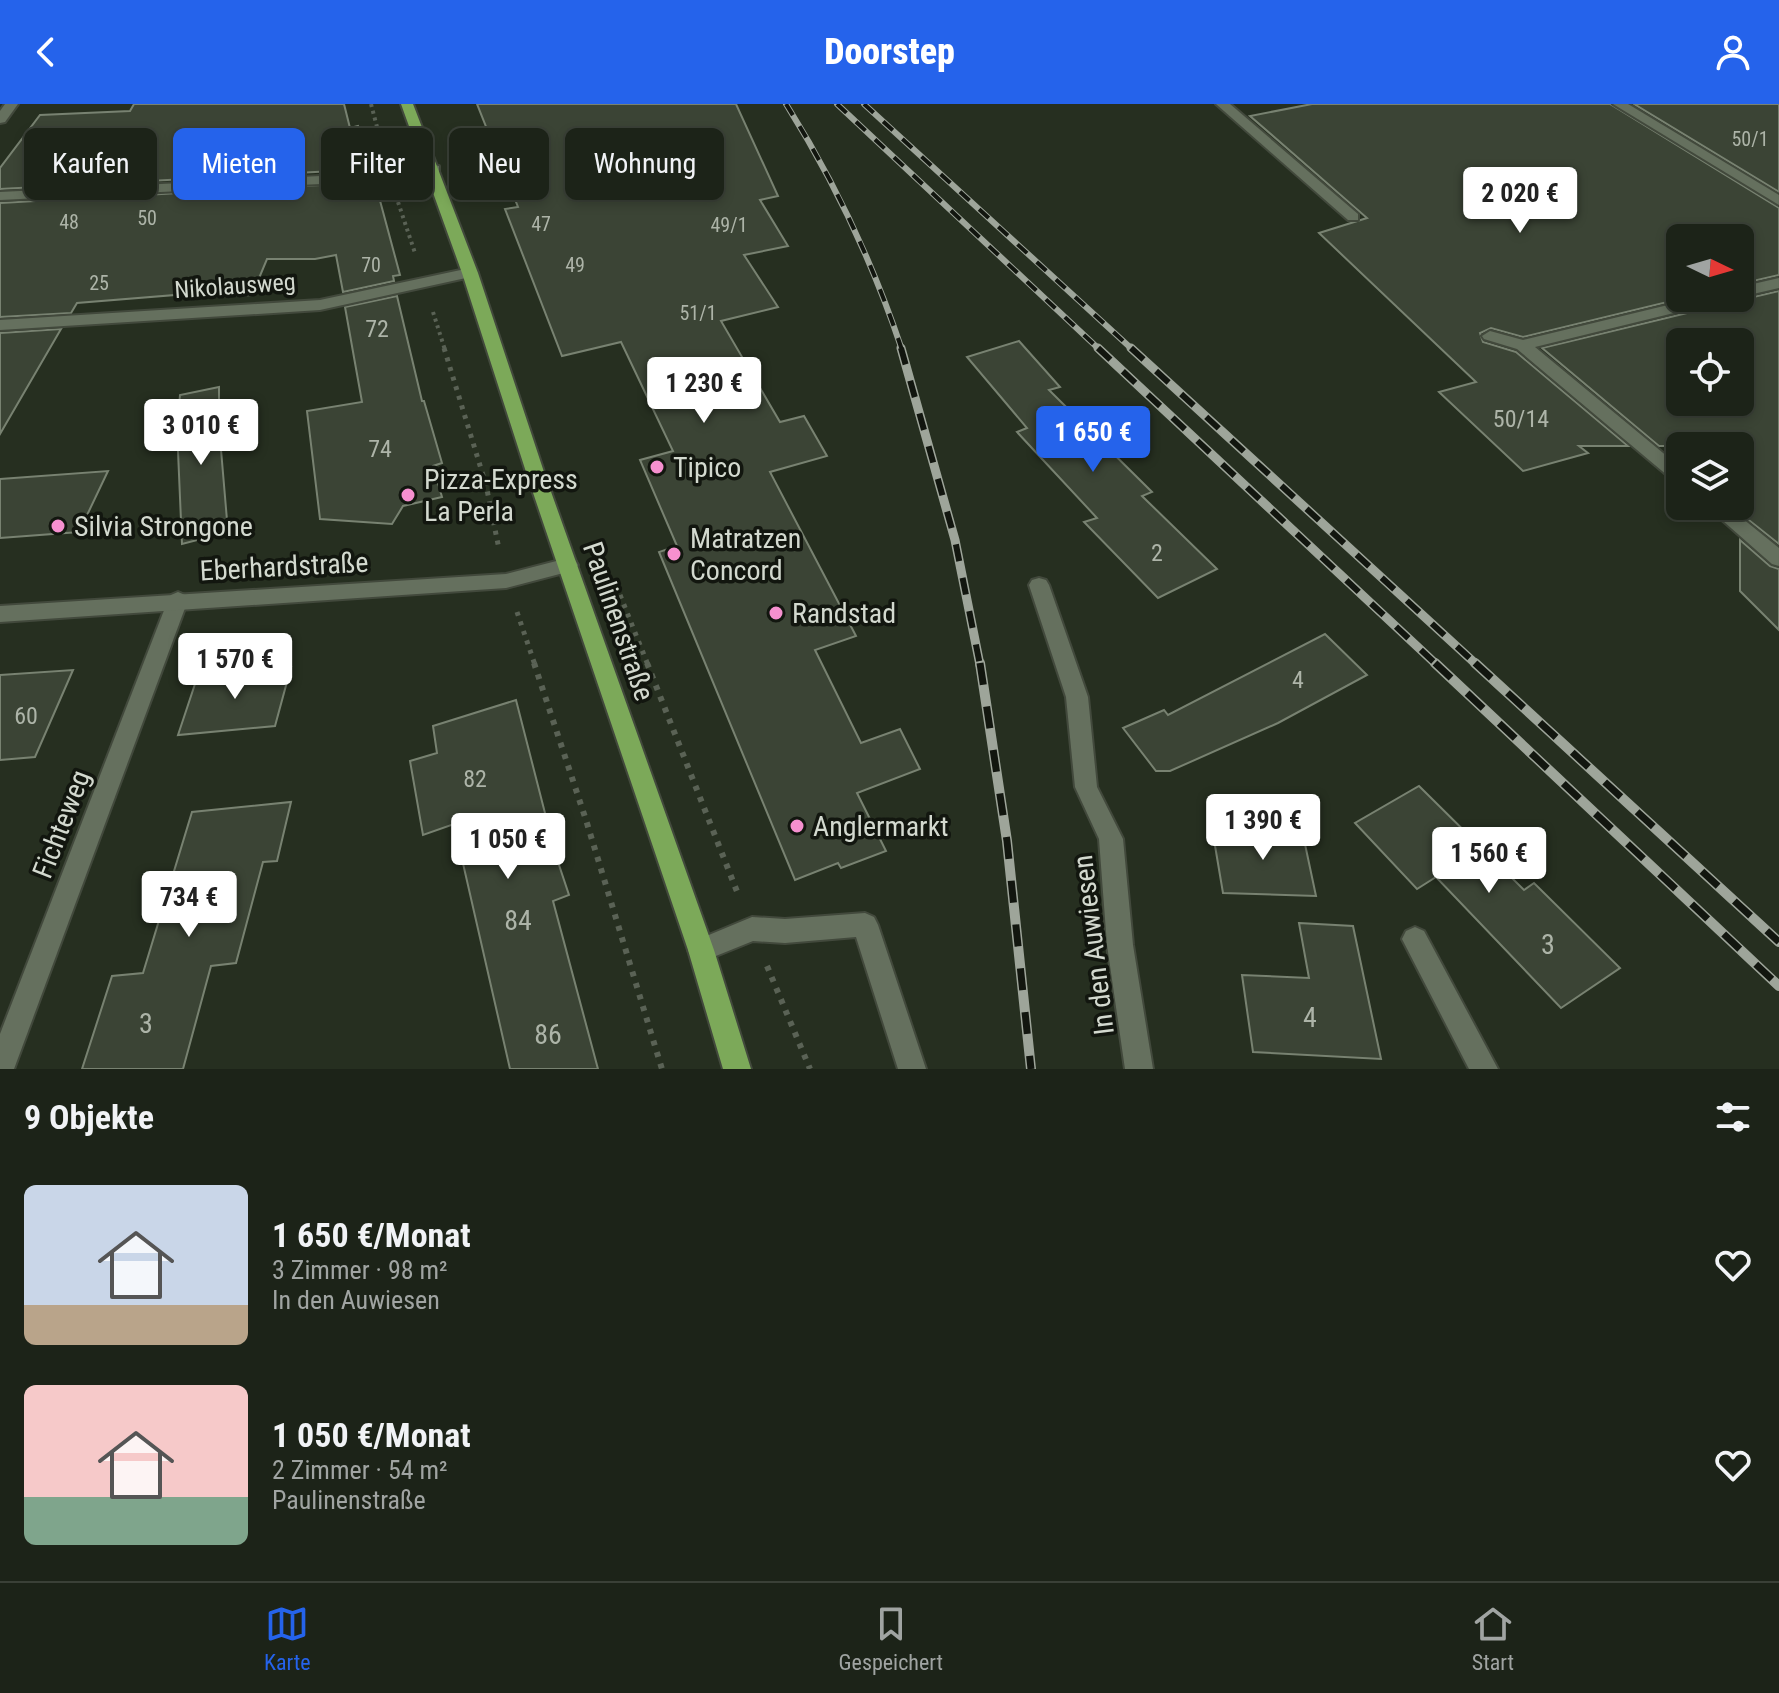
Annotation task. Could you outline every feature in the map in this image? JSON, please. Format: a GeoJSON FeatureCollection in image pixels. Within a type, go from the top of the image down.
{"type":"FeatureCollection","features":[{"type":"Feature","properties":{"kind":"main road","name":"Paulinenstraße"},"geometry":{"type":"LineString","coordinates":[[407,104],[434,169],[470,273],[701,950],[737,1069]]}},
{"type":"Feature","properties":{"kind":"street"},"geometry":{"type":"LineString","coordinates":[[0,119],[12,104]]}},
{"type":"Feature","properties":{"kind":"street"},"geometry":{"type":"LineString","coordinates":[[1222,104],[1353,217]]}},
{"type":"Feature","properties":{"kind":"street"},"geometry":{"type":"LineString","coordinates":[[1619,104],[1779,201]]}},
{"type":"Feature","properties":{"kind":"street"},"geometry":{"type":"LineString","coordinates":[[0,196],[321,178]]}},
{"type":"Feature","properties":{"kind":"street","name":"Nikolausweg"},"geometry":{"type":"LineString","coordinates":[[0,325],[320,305],[470,273]]}},
{"type":"Feature","properties":{"kind":"street"},"geometry":{"type":"LineString","coordinates":[[1754,289],[1779,283]]}},
{"type":"Feature","properties":{"kind":"street"},"geometry":{"type":"LineString","coordinates":[[1523,345],[1666,310]]}},
{"type":"Feature","properties":{"kind":"street"},"geometry":{"type":"LineString","coordinates":[[1490,336],[1523,345],[1666,465]]}},
{"type":"Feature","properties":{"kind":"street"},"geometry":{"type":"LineString","coordinates":[[1732,520],[1779,559]]}},
{"type":"Feature","properties":{"kind":"street","name":"Eberhardstraße"},"geometry":{"type":"LineString","coordinates":[[0,614],[506,581],[568,565]]}},
{"type":"Feature","properties":{"kind":"street","name":"In den Auwiesen"},"geometry":{"type":"LineString","coordinates":[[1039,585],[1077,697],[1086,787],[1111,839],[1120,945],[1139,1069]]}},
{"type":"Feature","properties":{"kind":"street","name":"Fichteweg"},"geometry":{"type":"LineString","coordinates":[[0,1069],[178,600]]}},
{"type":"Feature","properties":{"kind":"street"},"geometry":{"type":"LineString","coordinates":[[701,950],[752,929],[785,931],[865,925],[912,1069]]}},
{"type":"Feature","properties":{"kind":"street"},"geometry":{"type":"LineString","coordinates":[[1415,939],[1484,1069]]}},
{"type":"Feature","properties":{"kind":"path"},"geometry":{"type":"LineString","coordinates":[[371,104],[377,128]]}},
{"type":"Feature","properties":{"kind":"path"},"geometry":{"type":"LineString","coordinates":[[397,200],[486,485],[506,581],[586,820],[662,1069]]}},
{"type":"Feature","properties":{"kind":"path"},"geometry":{"type":"LineString","coordinates":[[615,583],[810,1069]]}},
{"type":"Feature","properties":{"kind":"building"},"geometry":{"type":"Polygon","coordinates":[[[134,104],[344,104],[350,128],[321,128],[321,172],[305,173],[305,128],[173,128],[173,180],[157,181],[157,128],[30,128],[40,115],[130,111],[134,104]]]}},
{"type":"Feature","properties":{"kind":"building"},"geometry":{"type":"Polygon","coordinates":[[[477,104],[736,104],[778,196],[760,200],[788,246],[744,255],[778,307],[721,321],[780,422],[804,416],[827,456],[770,472],[856,636],[815,650],[861,743],[900,729],[920,769],[857,793],[886,851],[841,868],[838,863],[795,880],[659,552],[677,546],[640,460],[673,451],[621,342],[562,356],[505,209],[518,207],[515,200],[549,200],[549,128],[487,128],[477,104]]]}},
{"type":"Feature","properties":{"kind":"building"},"geometry":{"type":"Polygon","coordinates":[[[1312,104],[1610,104],[1779,208],[1779,275],[1754,281],[1754,224],[1666,224],[1666,302],[1523,337],[1491,328],[1480,333],[1483,342],[1516,352],[1628,446],[1579,446],[1588,453],[1523,471],[1439,392],[1476,382],[1319,233],[1367,218],[1250,116],[1312,104]]]}},
{"type":"Feature","properties":{"kind":"building"},"geometry":{"type":"Polygon","coordinates":[[[1634,104],[1779,104],[1779,192],[1634,104]]]}},
{"type":"Feature","properties":{"kind":"building"},"geometry":{"type":"Polygon","coordinates":[[[24,136],[24,188],[0,189],[0,168],[24,136]]]}},
{"type":"Feature","properties":{"kind":"building"},"geometry":{"type":"Polygon","coordinates":[[[321,185],[321,200],[380,200],[400,275],[393,276],[394,281],[343,292],[336,255],[315,259],[267,259],[252,295],[186,298],[188,294],[77,303],[71,313],[0,317],[0,203],[157,200],[157,194],[173,193],[173,200],[305,200],[305,186],[321,185]]]}},
{"type":"Feature","properties":{"kind":"building"},"geometry":{"type":"Polygon","coordinates":[[[1779,291],[1779,544],[1749,520],[1754,520],[1754,432],[1666,432],[1666,446],[1659,446],[1542,348],[1691,312],[1754,312],[1754,297],[1779,291]]]}},
{"type":"Feature","properties":{"kind":"building"},"geometry":{"type":"Polygon","coordinates":[[[397,296],[422,401],[442,463],[433,466],[442,497],[403,506],[392,524],[320,519],[307,411],[362,402],[345,307],[397,296]]]}},
{"type":"Feature","properties":{"kind":"building"},"geometry":{"type":"Polygon","coordinates":[[[61,329],[0,434],[0,333],[61,329]]]}},
{"type":"Feature","properties":{"kind":"building"},"geometry":{"type":"Polygon","coordinates":[[[1019,341],[1060,387],[1049,390],[1152,492],[1142,496],[1217,569],[1158,598],[1084,522],[1097,518],[1017,432],[1027,428],[967,357],[1019,341]]]}},
{"type":"Feature","properties":{"kind":"building"},"geometry":{"type":"Polygon","coordinates":[[[219,387],[219,426],[228,532],[182,544],[177,428],[180,395],[219,387]]]}},
{"type":"Feature","properties":{"kind":"building"},"geometry":{"type":"Polygon","coordinates":[[[108,471],[79,532],[0,538],[0,479],[108,471]]]}},
{"type":"Feature","properties":{"kind":"building"},"geometry":{"type":"Polygon","coordinates":[[[1740,540],[1770,566],[1779,569],[1779,630],[1740,591],[1740,540]]]}},
{"type":"Feature","properties":{"kind":"building"},"geometry":{"type":"Polygon","coordinates":[[[1325,634],[1367,675],[1278,723],[1170,771],[1156,771],[1123,728],[1164,710],[1168,715],[1325,634]]]}},
{"type":"Feature","properties":{"kind":"building"},"geometry":{"type":"Polygon","coordinates":[[[291,667],[275,726],[178,735],[198,675],[291,667]]]}},
{"type":"Feature","properties":{"kind":"building"},"geometry":{"type":"Polygon","coordinates":[[[73,670],[35,757],[0,760],[0,675],[73,670]]]}},
{"type":"Feature","properties":{"kind":"building"},"geometry":{"type":"Polygon","coordinates":[[[516,700],[569,895],[553,901],[598,1069],[510,1069],[454,824],[423,835],[410,761],[437,753],[433,726],[516,700]]]}},
{"type":"Feature","properties":{"kind":"building"},"geometry":{"type":"Polygon","coordinates":[[[1419,786],[1524,890],[1534,883],[1620,968],[1561,1008],[1436,877],[1417,889],[1355,823],[1419,786]]]}},
{"type":"Feature","properties":{"kind":"building"},"geometry":{"type":"Polygon","coordinates":[[[291,802],[277,861],[263,862],[236,963],[211,966],[183,1069],[82,1069],[112,976],[143,973],[192,812],[291,802]]]}},
{"type":"Feature","properties":{"kind":"building"},"geometry":{"type":"Polygon","coordinates":[[[1212,828],[1302,830],[1316,896],[1223,893],[1212,828]]]}},
{"type":"Feature","properties":{"kind":"building"},"geometry":{"type":"Polygon","coordinates":[[[1299,923],[1353,926],[1381,1059],[1253,1052],[1242,975],[1309,978],[1299,923]]]}},
{"type":"Feature","properties":{"kind":"railway"},"geometry":{"type":"LineString","coordinates":[[786,104],[852,224],[902,350]]}},
{"type":"Feature","properties":{"kind":"railway"},"geometry":{"type":"LineString","coordinates":[[837,104],[1100,350]]}},
{"type":"Feature","properties":{"kind":"railway"},"geometry":{"type":"LineString","coordinates":[[864,104],[1133,350]]}},
{"type":"Feature","properties":{"kind":"railway"},"geometry":{"type":"LineString","coordinates":[[901,348],[955,540],[980,665]]}},
{"type":"Feature","properties":{"kind":"railway"},"geometry":{"type":"LineString","coordinates":[[1098,348],[1437,665]]}},
{"type":"Feature","properties":{"kind":"railway"},"geometry":{"type":"LineString","coordinates":[[1131,348],[1477,665]]}},
{"type":"Feature","properties":{"kind":"railway"},"geometry":{"type":"LineString","coordinates":[[980,663],[1007,841],[1031,1069]]}},
{"type":"Feature","properties":{"kind":"railway"},"geometry":{"type":"LineString","coordinates":[[1435,663],[1779,986]]}},
{"type":"Feature","properties":{"kind":"railway"},"geometry":{"type":"LineString","coordinates":[[1475,663],[1779,942]]}},
{"type":"Feature","properties":{"kind":"place","name":"Tipico"},"geometry":{"type":"Point","coordinates":[657,467]}},
{"type":"Feature","properties":{"kind":"place","name":"Pizza-Express La Perla"},"geometry":{"type":"Point","coordinates":[408,495]}},
{"type":"Feature","properties":{"kind":"place","name":"Silvia Strongone"},"geometry":{"type":"Point","coordinates":[58,526]}},
{"type":"Feature","properties":{"kind":"place","name":"Matratzen Concord"},"geometry":{"type":"Point","coordinates":[674,554]}},
{"type":"Feature","properties":{"kind":"place","name":"Randstad"},"geometry":{"type":"Point","coordinates":[776,613]}},
{"type":"Feature","properties":{"kind":"place","name":"Anglermarkt"},"geometry":{"type":"Point","coordinates":[797,826]}}]}
